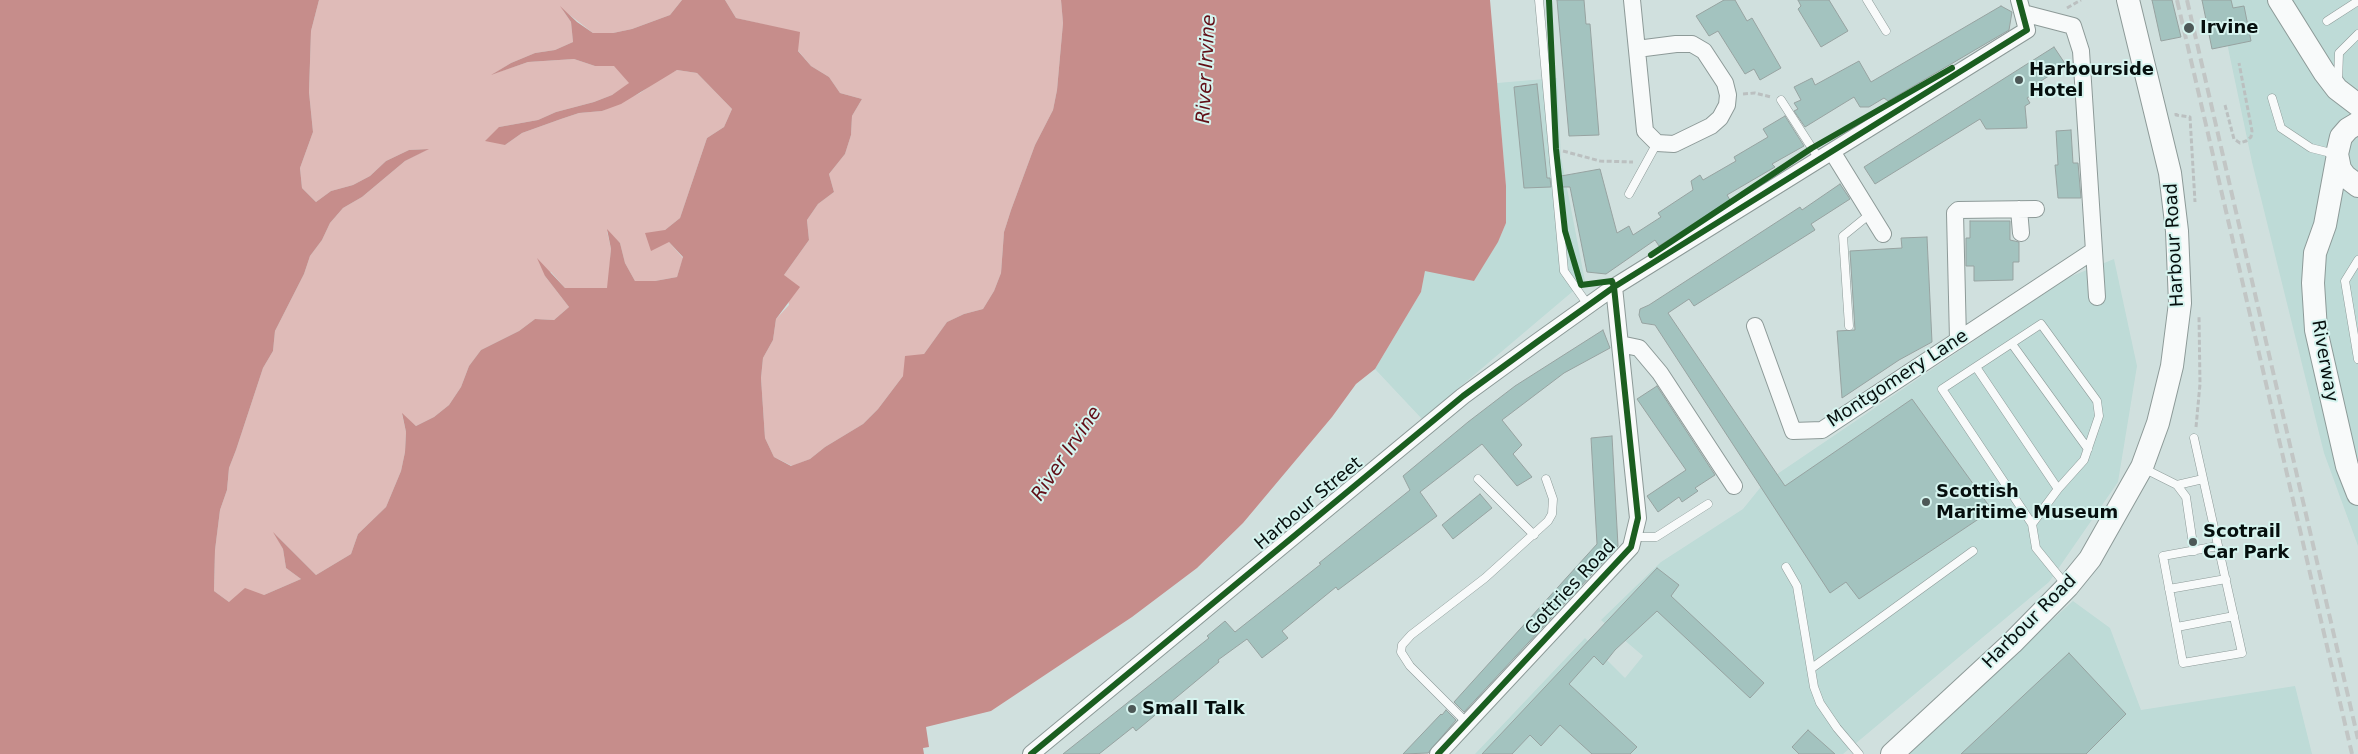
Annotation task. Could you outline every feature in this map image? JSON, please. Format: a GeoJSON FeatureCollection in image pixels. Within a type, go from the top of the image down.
{"type":"FeatureCollection","features":[{"type":"Feature","properties":{"kind":"street"},"geometry":{"type":"LineString","coordinates":[[1632,0],[1645,131],[1657,142],[1674,144],[1711,126],[1720,118],[1727,104],[1728,95],[1725,83],[1704,50],[1692,44],[1637,49]]}},
{"type":"Feature","properties":{"kind":"street","name":"Harbour Road"},"geometry":{"type":"LineString","coordinates":[[1892,754],[2012,643],[2068,586],[2090,559],[2142,467],[2158,424],[2172,366],[2180,303],[2177,231],[2170,173],[2128,0]]}},
{"type":"Feature","properties":{"kind":"street"},"geometry":{"type":"LineString","coordinates":[[2279,0],[2337,89],[2358,106]]}},
{"type":"Feature","properties":{"kind":"street","name":"Harbour Street"},"geometry":{"type":"LineString","coordinates":[[1031,754],[1463,396],[1614,287],[1827,157],[2027,30],[2021,6]]}},
{"type":"Feature","properties":{"kind":"street"},"geometry":{"type":"LineString","coordinates":[[2021,6],[2073,26],[2081,51],[2097,297]]}},
{"type":"Feature","properties":{"kind":"street","name":"Riverway"},"geometry":{"type":"LineString","coordinates":[[2337,89],[2341,114],[2338,151],[2325,225],[2315,253],[2316,330],[2347,466],[2358,494]]}},
{"type":"Feature","properties":{"kind":"street"},"geometry":{"type":"LineString","coordinates":[[2358,123],[2348,129],[2338,151],[2345,176],[2358,187]]}},
{"type":"Feature","properties":{"kind":"street"},"geometry":{"type":"LineString","coordinates":[[1827,157],[1883,234]]}},
{"type":"Feature","properties":{"kind":"street","name":"Riverway"},"geometry":{"type":"LineString","coordinates":[[2325,225],[2358,187]]}},
{"type":"Feature","properties":{"kind":"street"},"geometry":{"type":"LineString","coordinates":[[2019,209],[2021,233]]}},
{"type":"Feature","properties":{"kind":"street"},"geometry":{"type":"LineString","coordinates":[[1958,340],[1955,213],[1958,210],[2036,209]]}},
{"type":"Feature","properties":{"kind":"street","name":"Montgomery Lane"},"geometry":{"type":"LineString","coordinates":[[1755,326],[1793,431],[1822,430],[2093,251]]}},
{"type":"Feature","properties":{"kind":"street","name":"Gottries Road"},"geometry":{"type":"LineString","coordinates":[[1438,754],[1631,547],[1638,518],[1614,287]]}},
{"type":"Feature","properties":{"kind":"street"},"geometry":{"type":"LineString","coordinates":[[1620,344],[1639,348],[1655,367],[1734,486]]}},
{"type":"Feature","properties":{"kind":"lane"},"geometry":{"type":"LineString","coordinates":[[1539,0],[1564,271],[1588,305]]}},
{"type":"Feature","properties":{"kind":"lane"},"geometry":{"type":"LineString","coordinates":[[1867,0],[1886,31]]}},
{"type":"Feature","properties":{"kind":"lane"},"geometry":{"type":"LineString","coordinates":[[2327,21],[2358,1]]}},
{"type":"Feature","properties":{"kind":"lane"},"geometry":{"type":"LineString","coordinates":[[2337,89],[2339,53],[2358,34]]}},
{"type":"Feature","properties":{"kind":"lane"},"geometry":{"type":"LineString","coordinates":[[2272,98],[2281,128],[2311,148],[2338,151]]}},
{"type":"Feature","properties":{"kind":"lane"},"geometry":{"type":"LineString","coordinates":[[1781,100],[1827,157]]}},
{"type":"Feature","properties":{"kind":"lane"},"geometry":{"type":"LineString","coordinates":[[1629,194],[1657,142]]}},
{"type":"Feature","properties":{"kind":"lane"},"geometry":{"type":"LineString","coordinates":[[1849,326],[1843,236],[1870,214]]}},
{"type":"Feature","properties":{"kind":"lane"},"geometry":{"type":"LineString","coordinates":[[2358,260],[2344,281],[2358,359]]}},
{"type":"Feature","properties":{"kind":"lane"},"geometry":{"type":"LineString","coordinates":[[2032,524],[2058,489],[2084,460],[2099,416],[2097,401],[2041,324],[1942,390],[2032,524],[2036,548],[2068,586]]}},
{"type":"Feature","properties":{"kind":"lane"},"geometry":{"type":"LineString","coordinates":[[2012,344],[2088,449]]}},
{"type":"Feature","properties":{"kind":"lane"},"geometry":{"type":"LineString","coordinates":[[1976,367],[2058,489]]}},
{"type":"Feature","properties":{"kind":"lane"},"geometry":{"type":"LineString","coordinates":[[2194,438],[2242,653],[2183,663],[2163,556],[2218,546]]}},
{"type":"Feature","properties":{"kind":"lane"},"geometry":{"type":"LineString","coordinates":[[2142,467],[2177,484],[2186,497],[2194,551]]}},
{"type":"Feature","properties":{"kind":"lane"},"geometry":{"type":"LineString","coordinates":[[1478,479],[1534,535]]}},
{"type":"Feature","properties":{"kind":"lane"},"geometry":{"type":"LineString","coordinates":[[1467,723],[1410,666],[1401,652],[1402,645],[1485,578],[1548,521],[1552,514],[1553,499],[1546,479]]}},
{"type":"Feature","properties":{"kind":"lane"},"geometry":{"type":"LineString","coordinates":[[2177,484],[2203,479]]}},
{"type":"Feature","properties":{"kind":"lane"},"geometry":{"type":"LineString","coordinates":[[1633,537],[1656,537],[1708,504]]}},
{"type":"Feature","properties":{"kind":"lane"},"geometry":{"type":"LineString","coordinates":[[1812,668],[1973,551]]}},
{"type":"Feature","properties":{"kind":"lane"},"geometry":{"type":"LineString","coordinates":[[1786,567],[1797,586],[1814,687],[1820,703],[1858,754]]}},
{"type":"Feature","properties":{"kind":"lane"},"geometry":{"type":"LineString","coordinates":[[2169,589],[2226,579]]}},
{"type":"Feature","properties":{"kind":"lane"},"geometry":{"type":"LineString","coordinates":[[2176,627],[2234,616]]}},
{"type":"Feature","properties":{"kind":"path"},"geometry":{"type":"LineString","coordinates":[[2225,105],[2234,139],[2240,143],[2246,141],[2251,137],[2252,131],[2239,63]]}},
{"type":"Feature","properties":{"kind":"path"},"geometry":{"type":"LineString","coordinates":[[1728,95],[1755,93],[1781,100]]}},
{"type":"Feature","properties":{"kind":"path"},"geometry":{"type":"LineString","coordinates":[[1556,149],[1600,160],[1646,162]]}},
{"type":"Feature","properties":{"kind":"shaded area"},"geometry":{"type":"Polygon","coordinates":[[[319,0],[682,0],[670,15],[632,29],[613,33],[593,33],[562,9],[571,22],[573,42],[555,50],[535,53],[511,63],[493,74],[528,62],[574,59],[595,66],[615,66],[630,83],[612,95],[594,102],[556,112],[538,120],[499,127],[505,145],[522,133],[561,119],[579,113],[602,111],[640,93],[658,80],[677,70],[697,73],[732,109],[724,127],[707,138],[680,218],[665,230],[669,242],[683,258],[677,277],[655,281],[635,281],[625,263],[620,243],[607,231],[611,249],[608,288],[565,288],[551,272],[545,276],[569,307],[554,320],[535,319],[519,331],[481,350],[469,366],[461,387],[449,405],[434,417],[416,426],[402,414],[406,432],[405,452],[401,471],[386,507],[358,534],[351,554],[316,575],[275,534],[283,549],[286,568],[301,579],[264,595],[229,602],[214,591],[215,550],[220,510],[227,490],[229,468],[263,368],[273,351],[275,331],[304,274],[310,256],[322,240],[330,223],[343,208],[362,197],[405,161],[428,149],[409,150],[386,161],[370,176],[353,185],[331,191],[316,202],[302,188],[300,168],[313,132],[309,92],[311,31],[319,0]]]}},
{"type":"Feature","properties":{"kind":"shaded area"},"geometry":{"type":"Polygon","coordinates":[[[725,0],[1061,0],[1063,23],[1057,90],[1053,110],[1035,145],[1011,210],[1004,232],[1001,273],[994,291],[983,309],[964,314],[947,322],[924,354],[863,424],[825,447],[810,459],[792,466],[774,457],[765,438],[761,378],[763,358],[773,340],[776,319],[789,305],[784,275],[809,240],[807,220],[818,204],[834,192],[829,174],[845,154],[851,135],[852,116],[862,99],[840,93],[829,77],[811,66],[779,28],[736,18],[725,0]]]}},
{"type":"Feature","properties":{"kind":"shaded area"},"geometry":{"type":"Polygon","coordinates":[[[2218,0],[2358,0],[2358,546],[2324,453],[2252,162],[2218,0]]]}},
{"type":"Feature","properties":{"kind":"shaded area"},"geometry":{"type":"Polygon","coordinates":[[[1557,78],[1561,157],[1585,281],[1422,419],[1375,369],[1421,292],[1425,270],[1474,281],[1498,241],[1506,223],[1506,186],[1497,83],[1557,78]]]}},
{"type":"Feature","properties":{"kind":"shaded area","name":"Scottish Maritime Museum"},"geometry":{"type":"Polygon","coordinates":[[[2114,259],[2137,366],[2118,482],[2049,582],[1843,754],[1475,754],[1585,638],[1625,678],[1643,656],[1601,620],[1661,562],[1743,509],[1764,483],[2067,278],[2114,259]]]}},
{"type":"Feature","properties":{"kind":"shaded area"},"geometry":{"type":"Polygon","coordinates":[[[2073,601],[2110,628],[2141,710],[2295,686],[2312,754],[1903,754],[2073,601]]]}},
{"type":"Feature","properties":{"kind":"water","name":"River Irvine"},"geometry":{"type":"Polygon","coordinates":[[[0,0],[319,0],[311,31],[309,92],[313,132],[300,168],[302,188],[316,202],[331,191],[353,185],[370,176],[386,161],[409,150],[429,149],[405,161],[362,197],[343,208],[330,223],[322,240],[310,256],[304,274],[275,331],[273,351],[263,368],[229,468],[227,490],[220,510],[215,550],[214,591],[229,602],[245,588],[264,595],[301,579],[286,568],[283,549],[273,532],[316,575],[351,554],[358,534],[386,507],[401,471],[405,452],[406,432],[402,413],[416,426],[434,417],[449,405],[461,387],[469,366],[481,350],[519,331],[535,319],[554,320],[569,307],[545,276],[537,258],[565,288],[607,288],[611,249],[607,229],[620,243],[625,263],[635,281],[655,281],[677,277],[683,257],[669,242],[651,251],[645,233],[665,230],[680,218],[707,138],[724,127],[732,109],[697,73],[677,70],[621,104],[602,111],[579,113],[561,119],[522,133],[505,145],[485,141],[499,127],[538,120],[556,112],[594,102],[612,95],[629,83],[614,66],[595,66],[574,59],[528,62],[491,75],[511,63],[535,53],[555,50],[573,42],[571,22],[560,6],[577,22],[593,33],[613,33],[632,29],[670,15],[682,0],[725,0],[736,18],[800,32],[798,51],[811,66],[829,77],[840,93],[862,99],[852,116],[851,135],[845,154],[829,174],[834,192],[818,204],[807,220],[809,240],[784,275],[800,287],[776,319],[773,340],[763,358],[761,378],[765,438],[774,457],[791,466],[810,459],[825,447],[863,424],[878,409],[903,376],[905,356],[924,354],[947,322],[964,314],[983,309],[994,291],[1001,273],[1004,232],[1011,210],[1035,145],[1053,110],[1057,90],[1063,23],[1061,0],[1490,0],[1506,186],[1506,223],[1498,242],[1474,281],[1425,271],[1421,292],[1375,369],[1356,384],[1332,417],[1243,523],[1197,568],[1132,617],[991,711],[926,727],[929,747],[923,748],[924,754],[0,754],[0,0]]]}},
{"type":"Feature","properties":{"kind":"building"},"geometry":{"type":"Polygon","coordinates":[[[1557,0],[1584,0],[1586,24],[1590,24],[1599,135],[1569,136],[1557,0]]]}},
{"type":"Feature","properties":{"kind":"building"},"geometry":{"type":"Polygon","coordinates":[[[1724,0],[1735,0],[1747,21],[1752,18],[1781,68],[1760,80],[1754,69],[1745,74],[1718,31],[1709,36],[1696,16],[1724,0]]]}},
{"type":"Feature","properties":{"kind":"building"},"geometry":{"type":"Polygon","coordinates":[[[1798,0],[1829,0],[1848,31],[1821,47],[1798,9],[1801,6],[1798,0]]]}},
{"type":"Feature","properties":{"kind":"building"},"geometry":{"type":"Polygon","coordinates":[[[2152,0],[2172,0],[2181,37],[2161,41],[2152,0]]]}},
{"type":"Feature","properties":{"kind":"building"},"geometry":{"type":"Polygon","coordinates":[[[2202,0],[2231,0],[2233,8],[2244,6],[2251,41],[2212,49],[2202,0]]]}},
{"type":"Feature","properties":{"kind":"building"},"geometry":{"type":"Polygon","coordinates":[[[2001,6],[2012,12],[2009,30],[1888,101],[1884,98],[1869,107],[1860,107],[1854,97],[1805,127],[1794,111],[1798,109],[1794,103],[1801,100],[1794,87],[1812,78],[1815,85],[1859,61],[1871,82],[2001,6]]]}},
{"type":"Feature","properties":{"kind":"building"},"geometry":{"type":"Polygon","coordinates":[[[2054,47],[2066,65],[2033,86],[2037,92],[2027,98],[2030,103],[2025,106],[2027,128],[1986,129],[1980,119],[1875,184],[1864,167],[2054,47]]]}},
{"type":"Feature","properties":{"kind":"building"},"geometry":{"type":"Polygon","coordinates":[[[1537,84],[1547,178],[1550,178],[1551,187],[1524,188],[1514,87],[1537,84]]]}},
{"type":"Feature","properties":{"kind":"building"},"geometry":{"type":"Polygon","coordinates":[[[1785,116],[1804,146],[1772,164],[1775,167],[1727,195],[1730,200],[1659,246],[1655,240],[1606,274],[1587,272],[1570,187],[1562,187],[1561,176],[1600,169],[1617,233],[1629,226],[1633,235],[1661,217],[1658,213],[1693,190],[1691,181],[1700,175],[1703,180],[1736,161],[1734,157],[1768,137],[1763,129],[1785,116]]]}},
{"type":"Feature","properties":{"kind":"building"},"geometry":{"type":"Polygon","coordinates":[[[2071,130],[2073,163],[2078,163],[2081,198],[2058,198],[2055,165],[2058,165],[2056,131],[2071,130]]]}},
{"type":"Feature","properties":{"kind":"building"},"geometry":{"type":"Polygon","coordinates":[[[1840,184],[1850,199],[1811,224],[1815,230],[1694,306],[1689,299],[1668,313],[1785,486],[1912,399],[1992,510],[1859,599],[1846,582],[1830,593],[1655,325],[1642,323],[1639,315],[1640,309],[1800,207],[1802,210],[1840,184]]]}},
{"type":"Feature","properties":{"kind":"building"},"geometry":{"type":"Polygon","coordinates":[[[1970,221],[2010,221],[2010,240],[2019,242],[2019,262],[2013,262],[2013,280],[1974,281],[1974,266],[1966,266],[1966,238],[1970,238],[1970,221]]]}},
{"type":"Feature","properties":{"kind":"building"},"geometry":{"type":"Polygon","coordinates":[[[1927,237],[1932,342],[1899,360],[1842,398],[1837,331],[1855,330],[1850,251],[1902,248],[1901,238],[1927,237]]]}},
{"type":"Feature","properties":{"kind":"building"},"geometry":{"type":"Polygon","coordinates":[[[1603,330],[1610,348],[1564,373],[1502,420],[1522,445],[1513,454],[1532,477],[1517,486],[1482,444],[1420,492],[1437,516],[1338,590],[1336,587],[1282,631],[1288,638],[1262,658],[1247,639],[1218,660],[1219,662],[1136,731],[1133,727],[1099,754],[1063,754],[1209,638],[1207,636],[1225,621],[1235,632],[1321,564],[1319,563],[1410,490],[1403,476],[1468,422],[1515,386],[1603,330]]]}},
{"type":"Feature","properties":{"kind":"building"},"geometry":{"type":"Polygon","coordinates":[[[1657,386],[1715,475],[1695,488],[1698,491],[1682,502],[1679,497],[1658,512],[1647,496],[1686,470],[1637,399],[1657,386]]]}},
{"type":"Feature","properties":{"kind":"building"},"geometry":{"type":"Polygon","coordinates":[[[1612,436],[1618,546],[1464,712],[1454,702],[1597,544],[1591,438],[1612,436]]]}},
{"type":"Feature","properties":{"kind":"building"},"geometry":{"type":"Polygon","coordinates":[[[1480,494],[1492,508],[1453,539],[1442,525],[1480,494]]]}},
{"type":"Feature","properties":{"kind":"building"},"geometry":{"type":"Polygon","coordinates":[[[1657,568],[1679,585],[1671,596],[1764,683],[1750,698],[1657,611],[1615,650],[1603,665],[1594,656],[1569,684],[1637,747],[1630,754],[1592,754],[1560,725],[1541,746],[1530,735],[1512,754],[1482,754],[1657,568]]]}},
{"type":"Feature","properties":{"kind":"building"},"geometry":{"type":"Polygon","coordinates":[[[2069,653],[2126,714],[2086,754],[1961,754],[2069,653]]]}},
{"type":"Feature","properties":{"kind":"building"},"geometry":{"type":"Polygon","coordinates":[[[1446,710],[1456,720],[1428,753],[1403,754],[1441,714],[1446,710]]]}},
{"type":"Feature","properties":{"kind":"building"},"geometry":{"type":"Polygon","coordinates":[[[1808,730],[1835,754],[1799,754],[1792,747],[1808,730]]]}},
{"type":"Feature","properties":{"kind":"railway"},"geometry":{"type":"LineString","coordinates":[[2177,0],[2352,754]]}},
{"type":"Feature","properties":{"kind":"railway"},"geometry":{"type":"LineString","coordinates":[[2187,0],[2358,739]]}},
{"type":"Feature","properties":{"kind":"cycle path"},"geometry":{"type":"LineString","coordinates":[[1549,0],[1556,149],[1565,231],[1581,285],[1612,281]]}},
{"type":"Feature","properties":{"kind":"cycle path"},"geometry":{"type":"LineString","coordinates":[[1031,754],[1463,396],[1537,342],[1614,287],[2027,30],[2019,0]]}},
{"type":"Feature","properties":{"kind":"cycle path"},"geometry":{"type":"LineString","coordinates":[[1651,255],[1812,148],[1952,68]]}},
{"type":"Feature","properties":{"kind":"cycle path"},"geometry":{"type":"LineString","coordinates":[[1438,754],[1631,547],[1638,518],[1612,281]]}},
{"type":"Feature","properties":{"kind":"place","name":"Irvine"},"geometry":{"type":"Point","coordinates":[2189,28]}},
{"type":"Feature","properties":{"kind":"place","name":"Harbourside Hotel"},"geometry":{"type":"Point","coordinates":[2019,80]}},
{"type":"Feature","properties":{"kind":"place","name":"Scottish Maritime Museum"},"geometry":{"type":"Point","coordinates":[1926,502]}},
{"type":"Feature","properties":{"kind":"place","name":"Scotrail Car Park"},"geometry":{"type":"Point","coordinates":[2193,542]}},
{"type":"Feature","properties":{"kind":"place","name":"Small Talk"},"geometry":{"type":"Point","coordinates":[1132,709]}}]}
